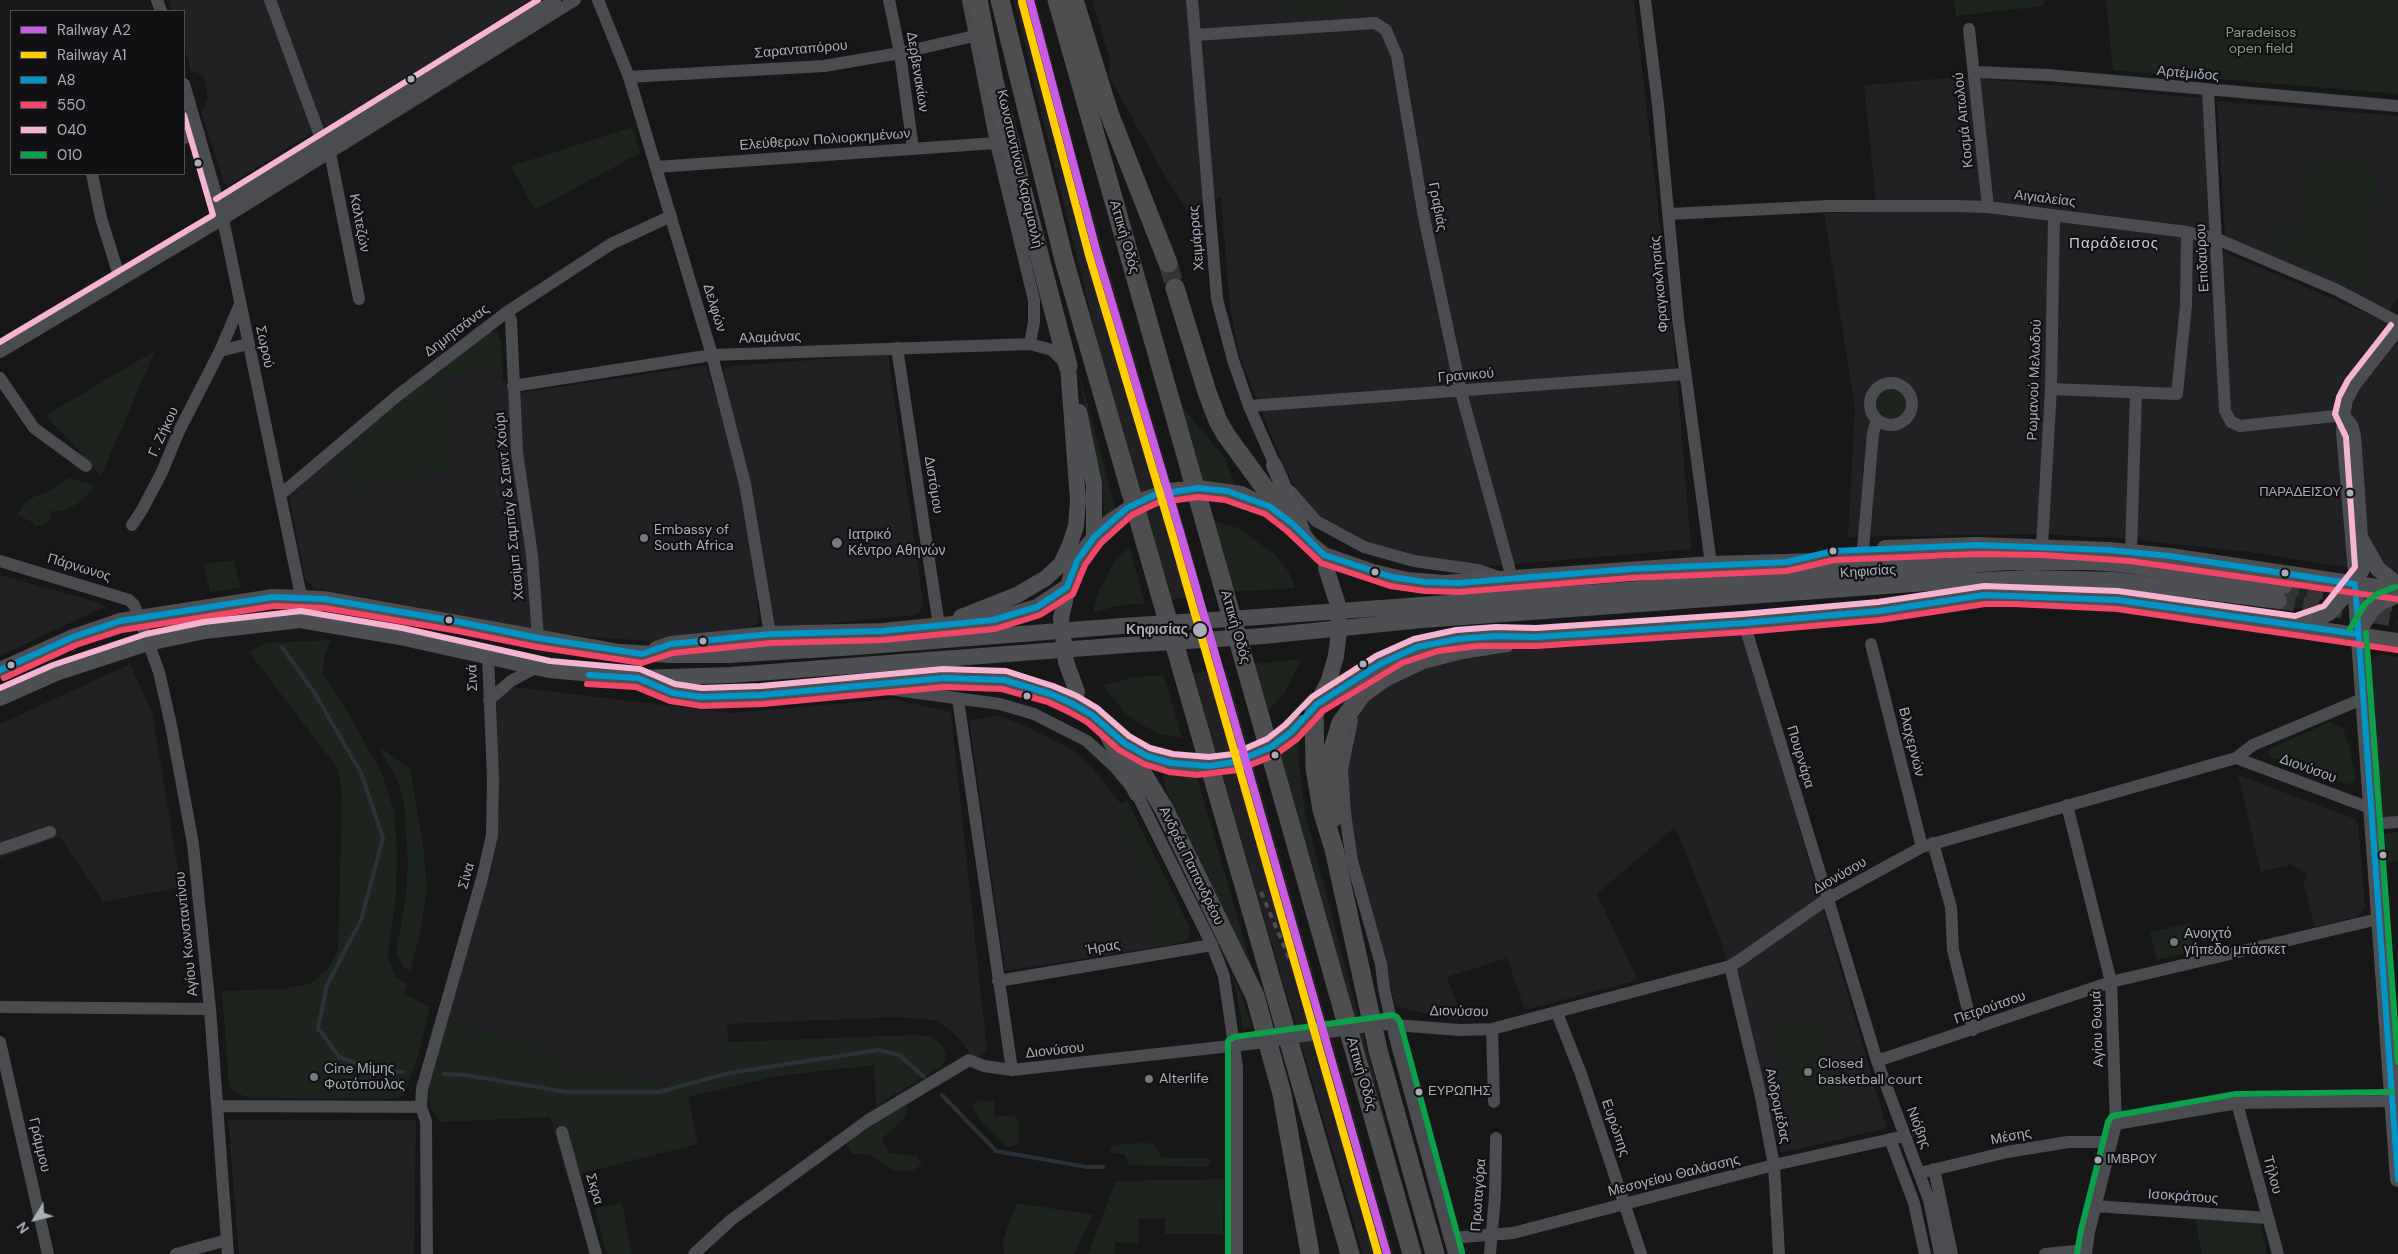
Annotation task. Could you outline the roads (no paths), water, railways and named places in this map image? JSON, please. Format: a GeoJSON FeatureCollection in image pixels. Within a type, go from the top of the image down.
{"type":"FeatureCollection","features":[{"type":"Feature","properties":{"kind":"highway"},"geometry":{"type":"LineString","coordinates":[[978,0],[994,81],[1068,366]]}},
{"type":"Feature","properties":{"kind":"highway"},"geometry":{"type":"LineString","coordinates":[[1000,0],[1064,260],[1350,1254]]}},
{"type":"Feature","properties":{"kind":"highway","name":"Αττική Οδός"},"geometry":{"type":"LineString","coordinates":[[1057,0],[1412,1254]]}},
{"type":"Feature","properties":{"kind":"highway"},"geometry":{"type":"LineString","coordinates":[[1074,0],[1109,113],[1168,263]]}},
{"type":"Feature","properties":{"kind":"highway"},"geometry":{"type":"LineString","coordinates":[[1175,288],[1207,392],[1218,421],[1226,435],[1288,520]]}},
{"type":"Feature","properties":{"kind":"highway"},"geometry":{"type":"LineString","coordinates":[[1334,849],[1333,749],[1341,723],[1360,698]]}},
{"type":"Feature","properties":{"kind":"highway"},"geometry":{"type":"LineString","coordinates":[[1313,708],[1314,755],[1322,810],[1334,849],[1378,1050],[1435,1254]]}},
{"type":"Feature","properties":{"kind":"highway"},"geometry":{"type":"LineString","coordinates":[[1124,743],[1168,817],[1254,996],[1282,1094],[1310,1254]]}},
{"type":"Feature","properties":{"kind":"main road"},"geometry":{"type":"LineString","coordinates":[[1068,366],[1092,472],[1098,533]]}},
{"type":"Feature","properties":{"kind":"main road"},"geometry":{"type":"LineString","coordinates":[[939,626],[1003,602],[1031,588],[1051,574],[1061,564],[1070,547],[1076,526],[1078,500],[1068,366]]}},
{"type":"Feature","properties":{"kind":"main road"},"geometry":{"type":"LineString","coordinates":[[638,678],[673,693],[702,697],[762,695],[944,678],[1004,680],[1051,694],[1093,715],[1124,743],[1155,758],[1197,766],[1235,762],[1270,747],[1291,732],[1313,708],[1329,680],[1336,656],[1339,618],[1338,604],[1326,568],[1308,540],[1274,464]]}},
{"type":"Feature","properties":{"kind":"main road"},"geometry":{"type":"LineString","coordinates":[[1137,794],[1070,677],[1062,648],[1061,618],[1066,592],[1077,561],[1098,533],[1127,508],[1170,491],[1212,488],[1241,494],[1269,506],[1288,520],[1327,556],[1373,572],[1407,580],[1458,583],[1711,564],[1921,558],[2007,562]]}},
{"type":"Feature","properties":{"kind":"main road"},"geometry":{"type":"LineString","coordinates":[[2362,541],[2378,569],[2398,585]]}},
{"type":"Feature","properties":{"kind":"main road","name":"Κηφισίας"},"geometry":{"type":"LineString","coordinates":[[1787,562],[1832,551],[1863,549],[1967,545],[2042,546],[2131,552],[2398,590]]}},
{"type":"Feature","properties":{"kind":"main road","name":"Κηφισίας"},"geometry":{"type":"LineString","coordinates":[[0,670],[102,626],[139,617],[273,596],[301,596],[460,622],[538,638],[642,654],[729,655],[2007,562],[2119,564],[2281,594],[2089,578],[1982,580],[1422,620],[1263,636],[770,672],[638,678],[577,674],[400,637],[300,620],[205,631],[148,643],[56,672],[0,698]]}},
{"type":"Feature","properties":{"kind":"main road"},"geometry":{"type":"LineString","coordinates":[[2295,625],[2315,620],[2329,613],[2355,584]]}},
{"type":"Feature","properties":{"kind":"main road"},"geometry":{"type":"LineString","coordinates":[[2355,584],[2378,919],[2398,1167]]}},
{"type":"Feature","properties":{"kind":"main road"},"geometry":{"type":"LineString","coordinates":[[642,654],[671,644],[770,634],[882,631],[939,626],[1014,615],[1066,592]]}},
{"type":"Feature","properties":{"kind":"main road"},"geometry":{"type":"LineString","coordinates":[[2357,634],[2371,611],[2381,602],[2398,595]]}},
{"type":"Feature","properties":{"kind":"main road"},"geometry":{"type":"LineString","coordinates":[[1313,708],[1380,664],[1417,648],[1477,637],[1536,637],[1744,623],[1879,611],[1984,596]]}},
{"type":"Feature","properties":{"kind":"main road"},"geometry":{"type":"LineString","coordinates":[[1750,598],[2056,596],[2118,600],[2398,640]]}},
{"type":"Feature","properties":{"kind":"main road"},"geometry":{"type":"LineString","coordinates":[[1360,698],[1387,678],[1423,662],[1462,651],[1536,637]]}},
{"type":"Feature","properties":{"kind":"street","name":"Καλτεζών"},"geometry":{"type":"LineString","coordinates":[[270,0],[326,149],[358,299]]}},
{"type":"Feature","properties":{"kind":"street"},"geometry":{"type":"LineString","coordinates":[[0,352],[223,218],[555,0]]}},
{"type":"Feature","properties":{"kind":"street"},"geometry":{"type":"LineString","coordinates":[[326,149],[575,0]]}},
{"type":"Feature","properties":{"kind":"street","name":"Δελφών"},"geometry":{"type":"LineString","coordinates":[[598,0],[629,77],[712,355],[745,484],[770,634]]}},
{"type":"Feature","properties":{"kind":"street","name":"Δερβενακίων"},"geometry":{"type":"LineString","coordinates":[[889,0],[900,53],[913,148]]}},
{"type":"Feature","properties":{"kind":"street","name":"Κωνσταντίνου Καραμανλή"},"geometry":{"type":"LineString","coordinates":[[968,0],[996,143],[1034,300],[1034,322],[1030,344]]}},
{"type":"Feature","properties":{"kind":"street","name":"Χειμάρρας"},"geometry":{"type":"LineString","coordinates":[[1192,0],[1217,295],[1233,360],[1249,406],[1274,464],[1302,507],[1329,530],[1396,557],[1478,570],[1509,578]]}},
{"type":"Feature","properties":{"kind":"street","name":"Φραγκοκλησιάς"},"geometry":{"type":"LineString","coordinates":[[1645,0],[1685,374],[1711,564]]}},
{"type":"Feature","properties":{"kind":"street","name":"Γραβιάς"},"geometry":{"type":"LineString","coordinates":[[1195,35],[1375,23],[1386,30],[1397,56],[1424,217],[1461,392],[1509,578]]}},
{"type":"Feature","properties":{"kind":"street","name":"Κοσμά Αιτωλού"},"geometry":{"type":"LineString","coordinates":[[1969,29],[1988,207]]}},
{"type":"Feature","properties":{"kind":"street","name":"Σαρανταπόρου"},"geometry":{"type":"LineString","coordinates":[[629,77],[824,66],[900,53],[974,36]]}},
{"type":"Feature","properties":{"kind":"street","name":"Αρτέμιδος"},"geometry":{"type":"LineString","coordinates":[[1975,72],[2048,75],[2208,91],[2398,106]]}},
{"type":"Feature","properties":{"kind":"street","name":"Σωρού"},"geometry":{"type":"LineString","coordinates":[[185,87],[223,218],[301,596],[300,620]]}},
{"type":"Feature","properties":{"kind":"street","name":"Επιδαύρου"},"geometry":{"type":"LineString","coordinates":[[2208,91],[2225,411],[2231,422],[2240,426],[2344,416]]}},
{"type":"Feature","properties":{"kind":"street"},"geometry":{"type":"LineString","coordinates":[[185,138],[199,134]]}},
{"type":"Feature","properties":{"kind":"street","name":"Ελεύθερων Πολιορκημένων"},"geometry":{"type":"LineString","coordinates":[[656,167],[996,143]]}},
{"type":"Feature","properties":{"kind":"street"},"geometry":{"type":"LineString","coordinates":[[92,175],[101,218],[120,279]]}},
{"type":"Feature","properties":{"kind":"street","name":"Αιγιαλείας"},"geometry":{"type":"LineString","coordinates":[[1669,214],[1829,206],[1988,207],[2188,232],[2217,238],[2337,290],[2398,322]]}},
{"type":"Feature","properties":{"kind":"street","name":"Δημητσάνας"},"geometry":{"type":"LineString","coordinates":[[280,495],[397,396],[507,312],[611,244],[671,216]]}},
{"type":"Feature","properties":{"kind":"street","name":"Ρωμανού Μελωδού"},"geometry":{"type":"LineString","coordinates":[[2042,546],[2050,389],[2054,216]]}},
{"type":"Feature","properties":{"kind":"street"},"geometry":{"type":"LineString","coordinates":[[2050,389],[2177,394],[2186,305],[2188,232]]}},
{"type":"Feature","properties":{"kind":"street","name":"Γ. Ζήκου"},"geometry":{"type":"LineString","coordinates":[[132,525],[162,472],[179,431],[220,351],[240,304]]}},
{"type":"Feature","properties":{"kind":"street","name":"Χασίμπ Σαμπάγ & Σαιντ Χούρι"},"geometry":{"type":"LineString","coordinates":[[507,312],[511,320],[517,452],[532,555],[538,638]]}},
{"type":"Feature","properties":{"kind":"street"},"geometry":{"type":"LineString","coordinates":[[2355,584],[2342,431],[2344,416],[2347,400],[2355,384],[2398,330]]}},
{"type":"Feature","properties":{"kind":"street"},"geometry":{"type":"LineString","coordinates":[[220,351],[248,344]]}},
{"type":"Feature","properties":{"kind":"street","name":"Αλαμάνας"},"geometry":{"type":"LineString","coordinates":[[513,386],[712,355],[897,348],[1030,344],[1052,350],[1068,366]]}},
{"type":"Feature","properties":{"kind":"street","name":"Διστόμου"},"geometry":{"type":"LineString","coordinates":[[897,348],[939,626]]}},
{"type":"Feature","properties":{"kind":"street","name":"Γρανικού"},"geometry":{"type":"LineString","coordinates":[[1249,406],[1461,392],[1685,374]]}},
{"type":"Feature","properties":{"kind":"street"},"geometry":{"type":"LineString","coordinates":[[0,378],[34,428],[86,466]]}},
{"type":"Feature","properties":{"kind":"street"},"geometry":{"type":"LineString","coordinates":[[2131,552],[2136,392]]}},
{"type":"Feature","properties":{"kind":"street"},"geometry":{"type":"LineString","coordinates":[[2344,416],[2350,422],[2355,436],[2364,570],[2355,584]]}},
{"type":"Feature","properties":{"kind":"street"},"geometry":{"type":"LineString","coordinates":[[1863,549],[1873,433],[1877,420]]}},
{"type":"Feature","properties":{"kind":"street","name":"Πάρνωνος"},"geometry":{"type":"LineString","coordinates":[[0,561],[129,600],[139,617]]}},
{"type":"Feature","properties":{"kind":"street","name":"Αγίου Κωνσταντίνου"},"geometry":{"type":"LineString","coordinates":[[139,617],[158,672],[172,725],[188,811],[210,1009],[228,1254]]}},
{"type":"Feature","properties":{"kind":"street","name":"Πουρνάρα"},"geometry":{"type":"LineString","coordinates":[[1744,623],[1827,899]]}},
{"type":"Feature","properties":{"kind":"street","name":"Βλαχερνών"},"geometry":{"type":"LineString","coordinates":[[1871,644],[1928,845],[1951,906],[1953,950],[1973,1030]]}},
{"type":"Feature","properties":{"kind":"street","name":"Σινά"},"geometry":{"type":"LineString","coordinates":[[488,656],[489,700]]}},
{"type":"Feature","properties":{"kind":"street","name":"Σινά"},"geometry":{"type":"LineString","coordinates":[[489,700],[511,681],[537,667]]}},
{"type":"Feature","properties":{"kind":"street","name":"Ανδρέα Παπανδρέου"},"geometry":{"type":"LineString","coordinates":[[866,686],[1016,708],[1060,725],[1098,750],[1116,767],[1137,794],[1212,944],[1224,976],[1235,1046],[1237,1254]]}},
{"type":"Feature","properties":{"kind":"street"},"geometry":{"type":"LineString","coordinates":[[1360,698],[1344,750],[1342,768],[1345,813],[1352,861],[1381,964],[1386,1024],[1454,1254]]}},
{"type":"Feature","properties":{"kind":"street"},"geometry":{"type":"LineString","coordinates":[[958,699],[1012,1070]]}},
{"type":"Feature","properties":{"kind":"street","name":"Διονύσου"},"geometry":{"type":"LineString","coordinates":[[694,1254],[731,1220],[867,1121],[969,1060],[984,1066],[1012,1070],[1235,1046],[1386,1024],[1460,1030],[1492,1029],[1557,1013],[1730,966],[1827,899],[1928,845],[2236,758],[2253,745],[2362,699]]}},
{"type":"Feature","properties":{"kind":"street","name":"Σίνα"},"geometry":{"type":"LineString","coordinates":[[421,1107],[422,1089],[490,850],[493,822],[489,700]]}},
{"type":"Feature","properties":{"kind":"street","name":"Διονύσου"},"geometry":{"type":"LineString","coordinates":[[2236,758],[2371,816]]}},
{"type":"Feature","properties":{"kind":"street","name":"Αγίου Θωμά"},"geometry":{"type":"LineString","coordinates":[[2068,805],[2112,982],[2116,1124],[2110,1142],[2086,1252]]}},
{"type":"Feature","properties":{"kind":"street"},"geometry":{"type":"LineString","coordinates":[[2371,816],[2398,822]]}},
{"type":"Feature","properties":{"kind":"street"},"geometry":{"type":"LineString","coordinates":[[0,849],[50,832]]}},
{"type":"Feature","properties":{"kind":"street","name":"Νιόβης"},"geometry":{"type":"LineString","coordinates":[[1827,899],[1877,1061],[1920,1173],[1940,1254]]}},
{"type":"Feature","properties":{"kind":"street","name":"Πετρούτσου"},"geometry":{"type":"LineString","coordinates":[[1877,1061],[2112,982],[2378,919]]}},
{"type":"Feature","properties":{"kind":"street","name":"Ήρας"},"geometry":{"type":"LineString","coordinates":[[998,982],[1212,944]]}},
{"type":"Feature","properties":{"kind":"street","name":"Ανδρομέδας"},"geometry":{"type":"LineString","coordinates":[[1730,966],[1761,1098],[1774,1166],[1779,1254]]}},
{"type":"Feature","properties":{"kind":"street"},"geometry":{"type":"LineString","coordinates":[[0,1007],[210,1009]]}},
{"type":"Feature","properties":{"kind":"street","name":"Ευρώπης"},"geometry":{"type":"LineString","coordinates":[[1557,1013],[1581,1074],[1641,1254]]}},
{"type":"Feature","properties":{"kind":"street"},"geometry":{"type":"LineString","coordinates":[[1492,1029],[1494,1102]]}},
{"type":"Feature","properties":{"kind":"street","name":"Γράμμου"},"geometry":{"type":"LineString","coordinates":[[0,1042],[48,1254]]}},
{"type":"Feature","properties":{"kind":"street"},"geometry":{"type":"LineString","coordinates":[[2116,1124],[2237,1103],[2392,1101]]}},
{"type":"Feature","properties":{"kind":"street","name":"Τήλου"},"geometry":{"type":"LineString","coordinates":[[2237,1103],[2278,1254]]}},
{"type":"Feature","properties":{"kind":"street"},"geometry":{"type":"LineString","coordinates":[[218,1106],[421,1107],[426,1121],[427,1254]]}},
{"type":"Feature","properties":{"kind":"street","name":"Σκρα"},"geometry":{"type":"LineString","coordinates":[[562,1132],[596,1254]]}},
{"type":"Feature","properties":{"kind":"street","name":"Μεσογείου Θαλάσσης"},"geometry":{"type":"LineString","coordinates":[[1450,1238],[1513,1233],[1774,1166],[1905,1136]]}},
{"type":"Feature","properties":{"kind":"street","name":"Πρωταγόρα"},"geometry":{"type":"LineString","coordinates":[[1490,1254],[1495,1196],[1496,1138]]}},
{"type":"Feature","properties":{"kind":"street"},"geometry":{"type":"LineString","coordinates":[[1890,1139],[1914,1203],[1925,1254]]}},
{"type":"Feature","properties":{"kind":"street","name":"Μέσης"},"geometry":{"type":"LineString","coordinates":[[1920,1173],[2007,1152],[2068,1142],[2110,1142]]}},
{"type":"Feature","properties":{"kind":"street"},"geometry":{"type":"LineString","coordinates":[[1934,1169],[1952,1254]]}},
{"type":"Feature","properties":{"kind":"street","name":"Ισοκράτους"},"geometry":{"type":"LineString","coordinates":[[2095,1206],[2268,1218]]}},
{"type":"Feature","properties":{"kind":"street"},"geometry":{"type":"LineString","coordinates":[[176,1254],[227,1240]]}},
{"type":"Feature","properties":{"kind":"street"},"geometry":{"type":"LineString","coordinates":[[708,1240],[710,1254]]}},
{"type":"Feature","properties":{"kind":"street"},"geometry":{"type":"LineString","coordinates":[[2045,1254],[2086,1252]]}},
{"type":"Feature","properties":{"kind":"waterway"},"geometry":{"type":"LineString","coordinates":[[282,647],[314,692],[361,773],[383,838],[361,920],[327,985],[318,1028],[339,1057],[377,1071],[403,1072]]}},
{"type":"Feature","properties":{"kind":"waterway"},"geometry":{"type":"LineString","coordinates":[[444,1074],[465,1075],[567,1092],[659,1092],[729,1073],[878,1050],[899,1055],[924,1077]]}},
{"type":"Feature","properties":{"kind":"waterway"},"geometry":{"type":"LineString","coordinates":[[942,1095],[996,1151],[1087,1167],[1103,1167]]}},
{"type":"Feature","properties":{"kind":"tunnel"},"geometry":{"type":"LineString","coordinates":[[1168,263],[1175,288]]}},
{"type":"Feature","properties":{"kind":"tunnel"},"geometry":{"type":"LineString","coordinates":[[2284,586],[2393,603]]}},
{"type":"Feature","properties":{"kind":"tunnel"},"geometry":{"type":"LineString","coordinates":[[2279,601],[2398,619]]}},
{"type":"Feature","properties":{"kind":"railway"},"geometry":{"type":"LineString","coordinates":[[1281,886],[1293,949],[1379,1254]]}},
{"type":"Feature","properties":{"kind":"railway"},"geometry":{"type":"LineString","coordinates":[[1261,892],[1290,960]]}},
{"type":"Feature","properties":{"kind":"rail line","name":"A2"},"geometry":{"type":"LineString","coordinates":[[1030,0],[1097,253],[1181,535],[1387,1254]]}},
{"type":"Feature","properties":{"kind":"rail line","name":"A1"},"geometry":{"type":"LineString","coordinates":[[1022,2],[1089,255],[1173,537],[1378,1254]]}},
{"type":"Feature","properties":{"kind":"place","name":"ΠΑΡΑΔΕΙΣΟΥ"},"geometry":{"type":"Point","coordinates":[2350,493]}},
{"type":"Feature","properties":{"kind":"place","name":"Embassy of South Africa"},"geometry":{"type":"Point","coordinates":[644,538]}},
{"type":"Feature","properties":{"kind":"place","name":"Ιατρικό Κέντρο Αθηνών"},"geometry":{"type":"Point","coordinates":[837,543]}},
{"type":"Feature","properties":{"kind":"place","name":"Κηφισίας"},"geometry":{"type":"Point","coordinates":[1200,630]}},
{"type":"Feature","properties":{"kind":"place","name":"Ανοιχτό γήπεδο μπάσκετ"},"geometry":{"type":"Point","coordinates":[2174,942]}},
{"type":"Feature","properties":{"kind":"place","name":"Closed basketball court"},"geometry":{"type":"Point","coordinates":[1808,1072]}},
{"type":"Feature","properties":{"kind":"place","name":"Cine Μίμης Φωτόπουλος"},"geometry":{"type":"Point","coordinates":[314,1077]}},
{"type":"Feature","properties":{"kind":"place","name":"Alterlife"},"geometry":{"type":"Point","coordinates":[1149,1079]}},
{"type":"Feature","properties":{"kind":"place","name":"ΕΥΡΩΠΗΣ"},"geometry":{"type":"Point","coordinates":[1419,1092]}},
{"type":"Feature","properties":{"kind":"place","name":"ΙΜΒΡΟΥ"},"geometry":{"type":"Point","coordinates":[2098,1160]}},
{"type":"Feature","properties":{"kind":"district","name":"Παράδεισος"},"geometry":{"type":"Point","coordinates":[2114,244]}},
{"type":"Feature","properties":{"kind":"park label","name":"Paradeisos open field"},"geometry":{"type":"Point","coordinates":[2261,42]}}]}
